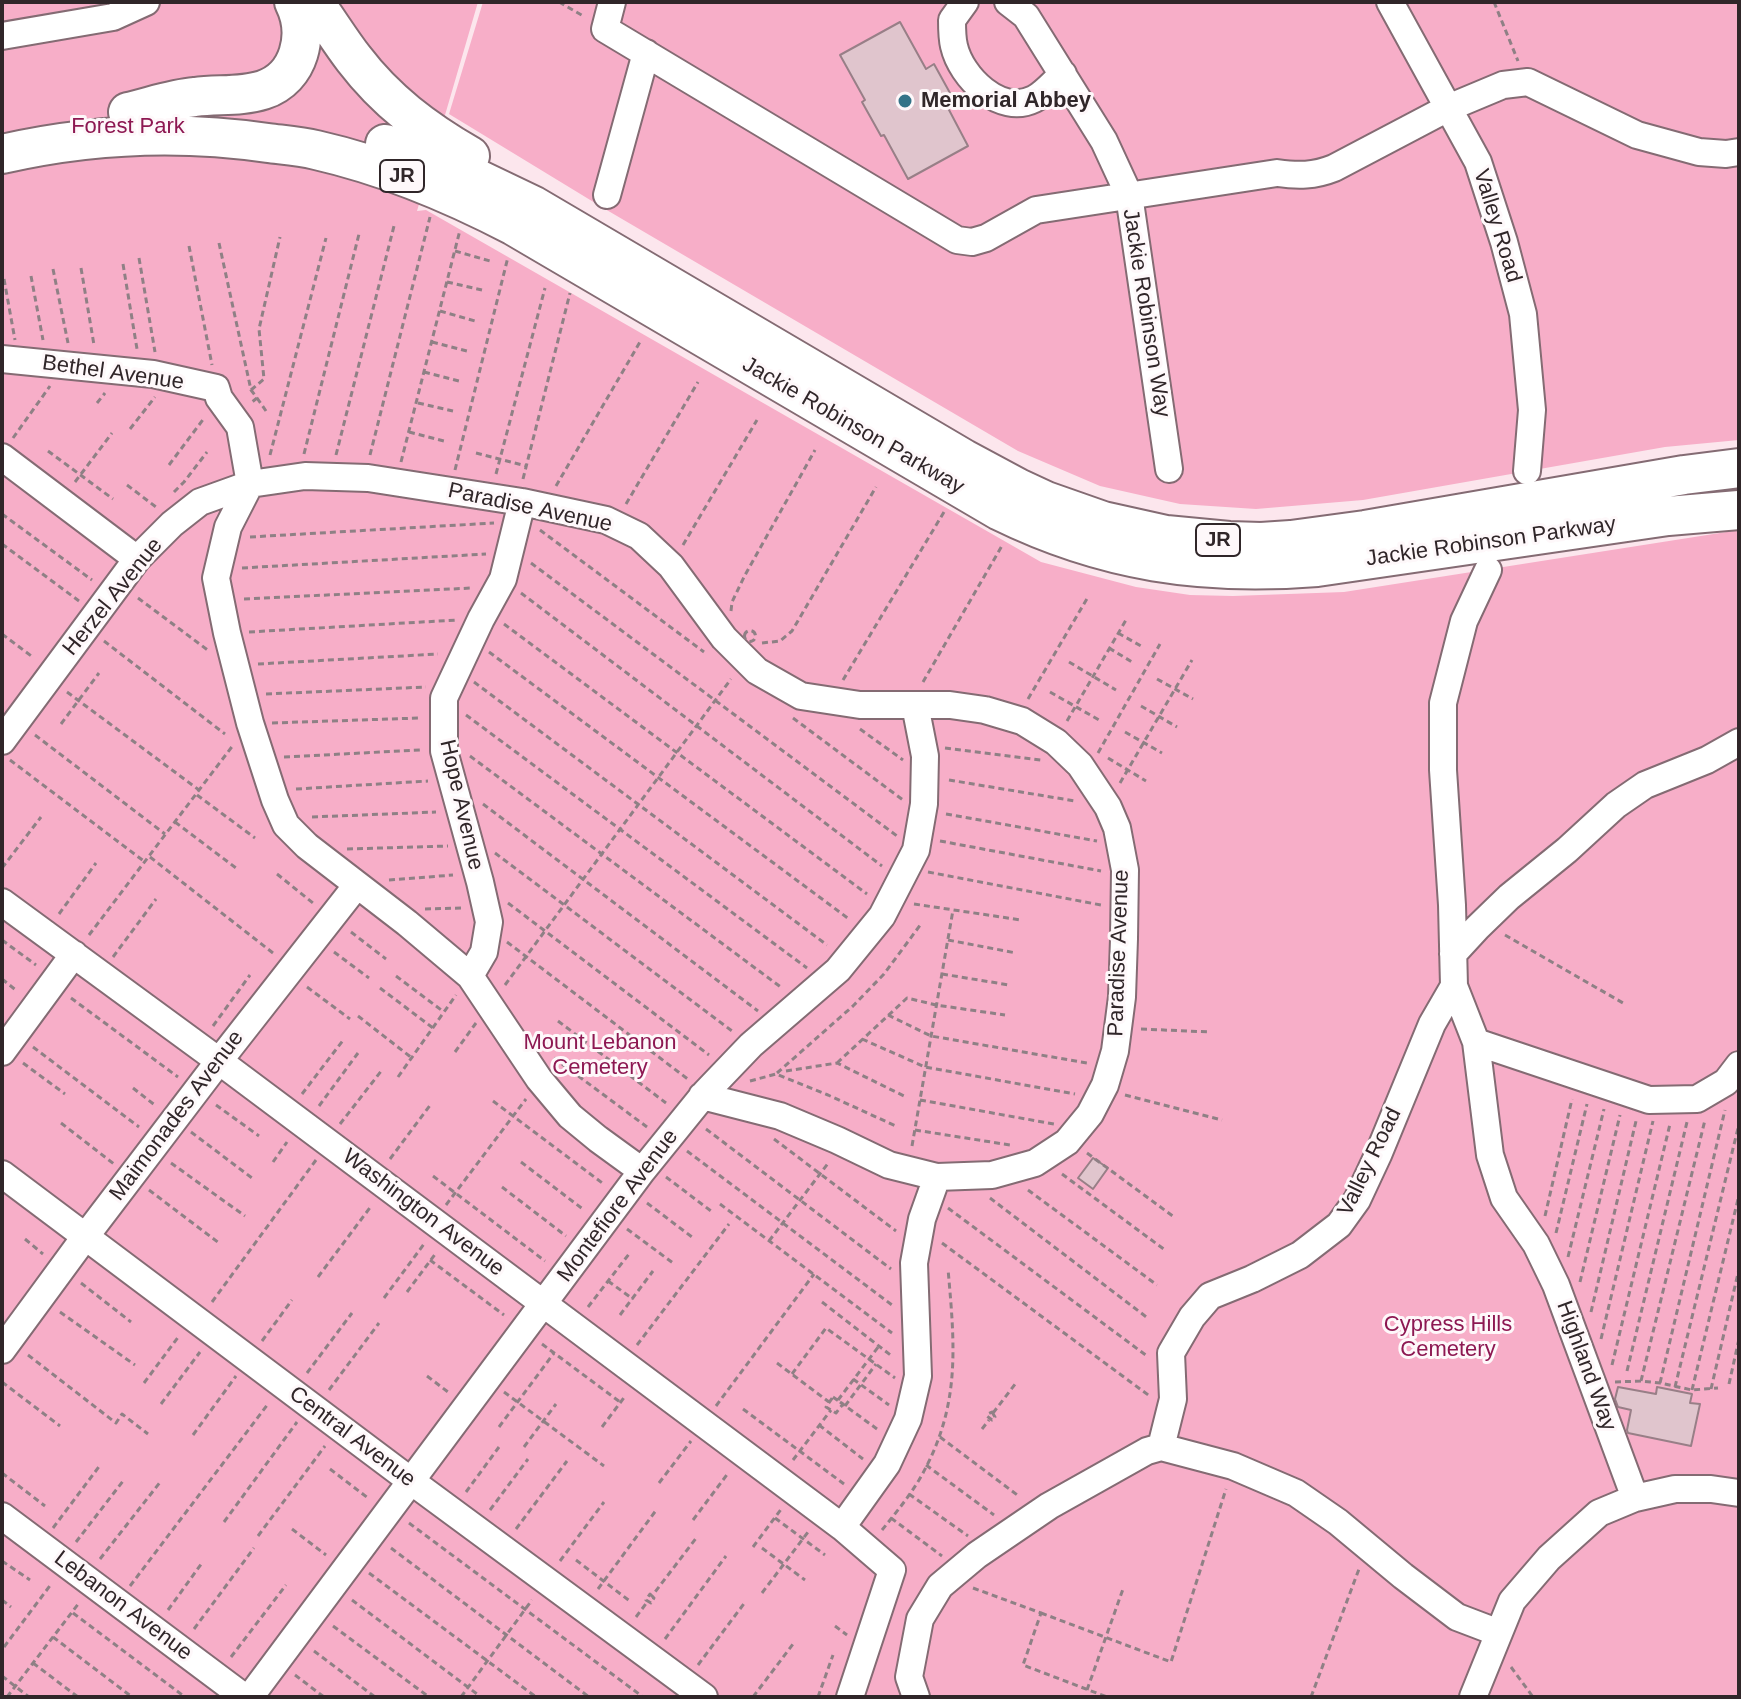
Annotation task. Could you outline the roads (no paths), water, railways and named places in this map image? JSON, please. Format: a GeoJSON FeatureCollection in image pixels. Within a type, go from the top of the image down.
{"type":"FeatureCollection","features":[{"type":"Feature","properties":{"kind":"highway"},"geometry":{"type":"LineString","coordinates":[[128,112],[192,97],[253,93],[272,86],[292,67],[300,50],[301,20],[310,3],[368,77],[396,105],[436,135],[484,163],[566,226]]}},
{"type":"Feature","properties":{"kind":"highway","name":"Jackie Robinson Parkway"},"geometry":{"type":"LineString","coordinates":[[2,129],[57,118],[128,112],[196,112],[301,123],[440,161],[534,206],[1018,488],[1074,512],[1135,529],[1229,541],[1291,540],[1739,468]]}},
{"type":"Feature","properties":{"kind":"highway","name":"Jackie Robinson Parkway"},"geometry":{"type":"LineString","coordinates":[[2,154],[59,143],[120,137],[170,135],[228,138],[313,149],[415,180],[460,198],[514,226],[1000,511],[1072,542],[1134,558],[1227,570],[1317,567],[1668,516],[1739,510]]}},
{"type":"Feature","properties":{"kind":"street"},"geometry":{"type":"LineString","coordinates":[[2,36],[113,17],[146,2]]}},
{"type":"Feature","properties":{"kind":"street"},"geometry":{"type":"LineString","coordinates":[[612,2],[605,29],[957,240],[972,242],[986,238],[1036,210],[1277,173],[1318,175],[1448,108],[1503,85],[1528,82],[1637,135],[1699,152],[1739,152]]}},
{"type":"Feature","properties":{"kind":"street"},"geometry":{"type":"LineString","coordinates":[[965,2],[952,20],[954,47],[968,75],[987,94],[1011,104],[1033,99],[1063,74]]}},
{"type":"Feature","properties":{"kind":"street","name":"Jackie Robinson Way"},"geometry":{"type":"LineString","coordinates":[[1008,2],[1026,16],[1063,74],[1104,141],[1129,195],[1169,469]]}},
{"type":"Feature","properties":{"kind":"street","name":"Valley Road"},"geometry":{"type":"LineString","coordinates":[[1390,2],[1478,162],[1504,242],[1523,314],[1532,410],[1527,471]]}},
{"type":"Feature","properties":{"kind":"street"},"geometry":{"type":"LineString","coordinates":[[607,195],[646,53]]}},
{"type":"Feature","properties":{"kind":"street","name":"Bethel Avenue"},"geometry":{"type":"LineString","coordinates":[[11,359],[67,370],[156,375],[222,401],[240,427],[256,483]]}},
{"type":"Feature","properties":{"kind":"street"},"geometry":{"type":"LineString","coordinates":[[6,449],[60,501],[137,559]]}},
{"type":"Feature","properties":{"kind":"street","name":"Paradise Avenue"},"geometry":{"type":"LineString","coordinates":[[256,483],[298,477],[364,478],[451,489],[490,496],[525,508],[606,520],[639,536],[671,566],[724,638],[739,646],[757,671],[801,696],[860,705],[950,705],[1016,719],[1056,742],[1083,769],[1108,807],[1117,828],[1125,876],[1125,909],[1122,997],[1115,1051],[1090,1114],[1074,1134],[1035,1163],[992,1175],[943,1183],[889,1165],[780,1116],[686,1116]]}},
{"type":"Feature","properties":{"kind":"street"},"geometry":{"type":"LineString","coordinates":[[256,483],[228,527],[216,578],[250,723],[286,825],[312,850],[442,950],[470,976],[540,1080],[570,1116],[598,1139],[626,1194]]}},
{"type":"Feature","properties":{"kind":"street","name":"Herzel Avenue"},"geometry":{"type":"LineString","coordinates":[[9,731],[137,559],[172,524],[200,502],[256,483]]}},
{"type":"Feature","properties":{"kind":"street","name":"Hope Avenue"},"geometry":{"type":"LineString","coordinates":[[470,976],[484,952],[482,898],[451,780],[459,678],[502,583],[525,508]]}},
{"type":"Feature","properties":{"kind":"street"},"geometry":{"type":"LineString","coordinates":[[1454,986],[1443,770],[1443,703],[1464,621],[1488,570]]}},
{"type":"Feature","properties":{"kind":"street","name":"Montefiore Avenue"},"geometry":{"type":"LineString","coordinates":[[250,1697],[686,1116],[734,1076],[751,1045],[846,960],[868,933],[903,874],[923,810],[925,776],[918,705]]}},
{"type":"Feature","properties":{"kind":"street"},"geometry":{"type":"LineString","coordinates":[[1453,954],[1509,897],[1616,805],[1645,785],[1707,760],[1739,742]]}},
{"type":"Feature","properties":{"kind":"street","name":"Maimonades Avenue"},"geometry":{"type":"LineString","coordinates":[[6,1345],[197,1090],[209,1053],[290,970],[355,884]]}},
{"type":"Feature","properties":{"kind":"street","name":"Washington Avenue"},"geometry":{"type":"LineString","coordinates":[[2,902],[832,1519],[892,1570],[850,1697]]}},
{"type":"Feature","properties":{"kind":"street"},"geometry":{"type":"LineString","coordinates":[[7,1044],[74,954]]}},
{"type":"Feature","properties":{"kind":"street","name":"Valley Road"},"geometry":{"type":"LineString","coordinates":[[1161,1447],[1173,1399],[1171,1353],[1192,1317],[1210,1296],[1300,1255],[1339,1225],[1357,1200],[1432,1024],[1454,986]]}},
{"type":"Feature","properties":{"kind":"street","name":"Highland Way"},"geometry":{"type":"LineString","coordinates":[[1454,986],[1476,1042],[1490,1155],[1504,1198],[1550,1261],[1556,1285],[1601,1376],[1635,1498]]}},
{"type":"Feature","properties":{"kind":"street"},"geometry":{"type":"LineString","coordinates":[[1476,1042],[1643,1091],[1726,1082],[1736,1069]]}},
{"type":"Feature","properties":{"kind":"street","name":"Central Avenue"},"geometry":{"type":"LineString","coordinates":[[2,1174],[693,1690]]}},
{"type":"Feature","properties":{"kind":"street"},"geometry":{"type":"LineString","coordinates":[[832,1519],[863,1498],[887,1464],[903,1430],[917,1373],[910,1230],[943,1183]]}},
{"type":"Feature","properties":{"kind":"street"},"geometry":{"type":"LineString","coordinates":[[916,1697],[909,1677],[920,1619],[947,1569],[977,1555],[1049,1506],[1147,1451],[1161,1447],[1233,1466],[1296,1493],[1338,1522],[1457,1617],[1497,1639]]}},
{"type":"Feature","properties":{"kind":"street"},"geometry":{"type":"LineString","coordinates":[[1473,1697],[1512,1601],[1549,1558],[1599,1513],[1635,1498],[1675,1489],[1739,1493]]}},
{"type":"Feature","properties":{"kind":"street","name":"Lebanon Avenue"},"geometry":{"type":"LineString","coordinates":[[2,1516],[244,1697]]}},
{"type":"Feature","properties":{"kind":"place","name":"Memorial Abbey"},"geometry":{"type":"Point","coordinates":[905,101]}},
{"type":"Feature","properties":{"kind":"park label","name":"Forest Park"},"geometry":{"type":"Point","coordinates":[128,127]}},
{"type":"Feature","properties":{"kind":"park label","name":"Mount Lebanon Cemetery"},"geometry":{"type":"Point","coordinates":[600,1056]}},
{"type":"Feature","properties":{"kind":"park label","name":"Cypress Hills Cemetery"},"geometry":{"type":"Point","coordinates":[1448,1338]}}]}
